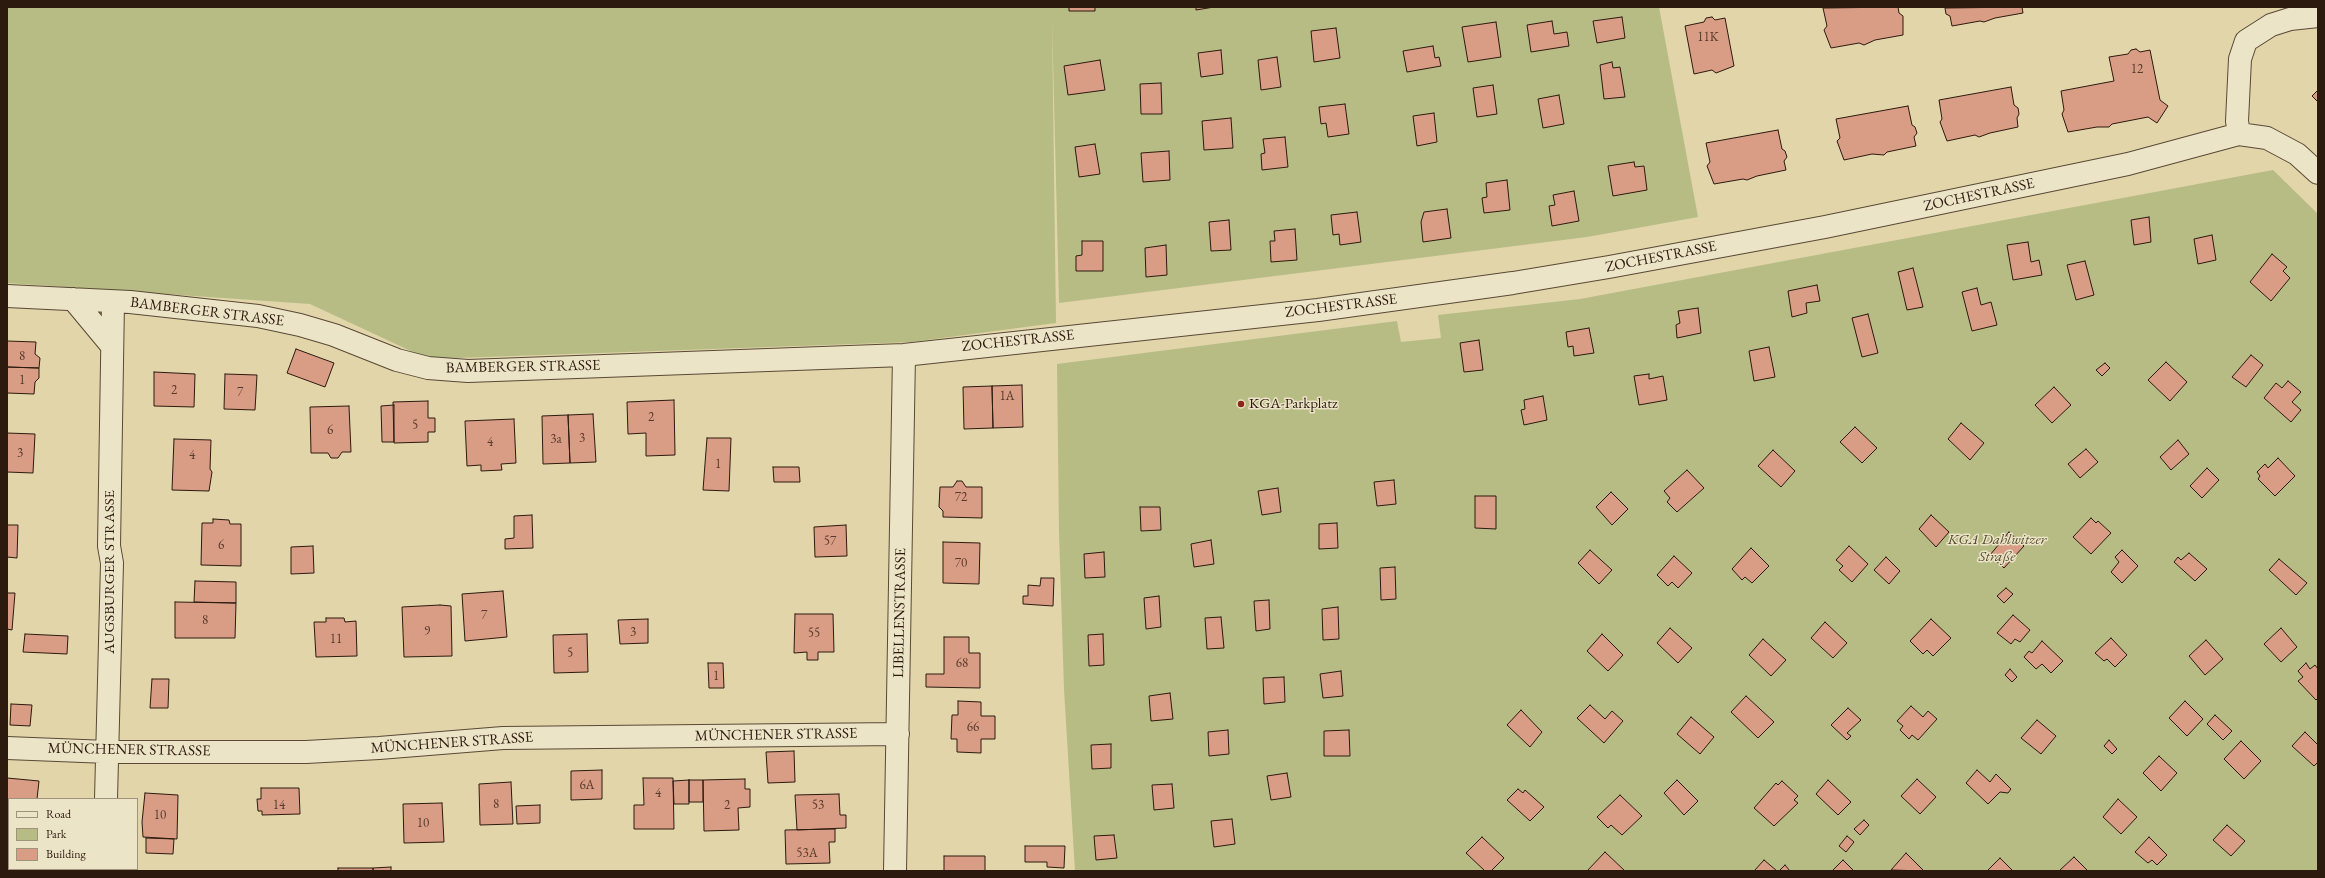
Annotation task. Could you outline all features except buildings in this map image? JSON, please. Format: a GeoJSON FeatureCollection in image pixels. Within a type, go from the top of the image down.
{"type":"FeatureCollection","features":[{"type":"Feature","properties":{"kind":"street"},"geometry":{"type":"LineString","coordinates":[[2318,16],[2290,19],[2271,25],[2246,41],[2240,59],[2237,121],[2239,134],[2267,138],[2297,154],[2318,173]]}},
{"type":"Feature","properties":{"kind":"street","name":"ZOCHESTRASSE"},"geometry":{"type":"LineString","coordinates":[[904,355],[1325,309],[1609,268],[1825,227],[2128,164],[2239,134]]}},
{"type":"Feature","properties":{"kind":"street","name":"BAMBERGER STRASSE"},"geometry":{"type":"LineString","coordinates":[[7,296],[113,302],[258,316],[300,324],[397,360],[428,368],[468,371],[904,355]]}},
{"type":"Feature","properties":{"kind":"street"},"geometry":{"type":"LineString","coordinates":[[73,299],[112,346]]}},
{"type":"Feature","properties":{"kind":"street","name":"AUGSBURGER STRASSE"},"geometry":{"type":"LineString","coordinates":[[106,798],[112,563],[108,546],[113,302]]}},
{"type":"Feature","properties":{"kind":"street","name":"LIBELLENSTRASSE"},"geometry":{"type":"LineString","coordinates":[[895,871],[904,355]]}},
{"type":"Feature","properties":{"kind":"street","name":"MÜNCHENER STRASSE"},"geometry":{"type":"LineString","coordinates":[[7,748],[108,752],[306,752],[503,738],[898,734]]}},
{"type":"Feature","properties":{"kind":"green space"},"geometry":{"type":"Polygon","coordinates":[[[7,7],[1659,7],[1698,217],[1587,237],[1059,303],[1052,19],[1056,323],[912,342],[428,359],[310,304],[7,283],[7,7]]]}},
{"type":"Feature","properties":{"kind":"green space","name":"KGA Dahlwitzer Straße"},"geometry":{"type":"Polygon","coordinates":[[[2273,170],[2318,214],[2318,871],[1075,871],[1064,689],[1059,532],[1057,364],[1397,321],[1401,342],[1441,338],[1438,315],[1580,299],[2273,170]]]}},
{"type":"Feature","properties":{"kind":"place","name":"KGA-Parkplatz"},"geometry":{"type":"Point","coordinates":[1241,404]}}]}
